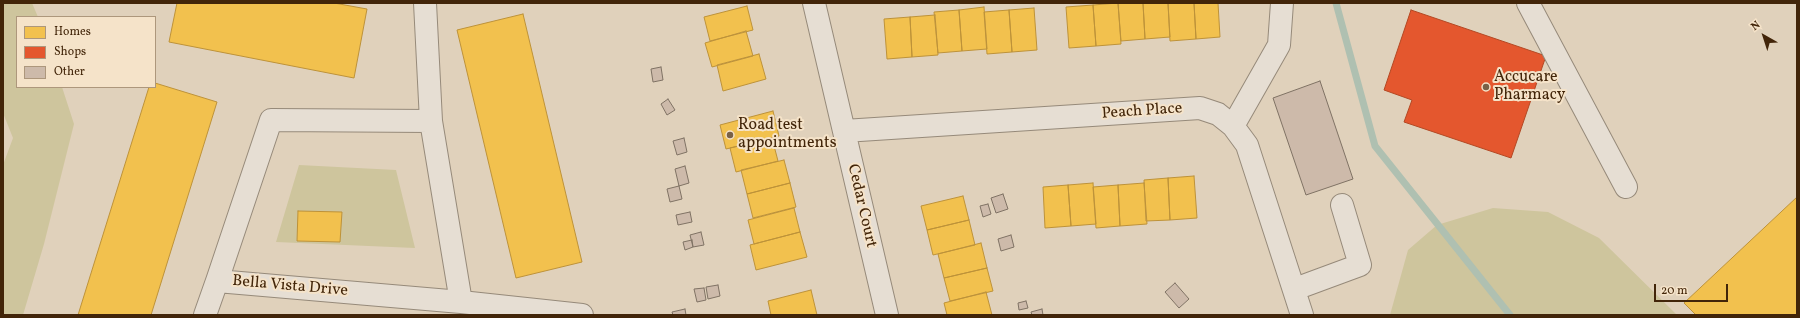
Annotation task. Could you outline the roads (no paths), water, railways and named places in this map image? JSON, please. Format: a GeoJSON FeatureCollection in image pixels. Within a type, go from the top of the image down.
{"type":"FeatureCollection","features":[{"type":"Feature","properties":{"kind":"street"},"geometry":{"type":"LineString","coordinates":[[425,3],[431,121],[461,302]]}},
{"type":"Feature","properties":{"kind":"street","name":"Cedar Court"},"geometry":{"type":"LineString","coordinates":[[814,3],[887,315]]}},
{"type":"Feature","properties":{"kind":"street"},"geometry":{"type":"LineString","coordinates":[[1233,126],[1279,45],[1282,3]]}},
{"type":"Feature","properties":{"kind":"street"},"geometry":{"type":"LineString","coordinates":[[1528,3],[1626,187]]}},
{"type":"Feature","properties":{"kind":"street","name":"Peach Place"},"geometry":{"type":"LineString","coordinates":[[844,131],[1200,108],[1218,114],[1233,126],[1247,145],[1295,289],[1302,315]]}},
{"type":"Feature","properties":{"kind":"street","name":"Bella Vista Drive"},"geometry":{"type":"LineString","coordinates":[[431,121],[271,120],[217,281],[461,302],[582,315]]}},
{"type":"Feature","properties":{"kind":"street"},"geometry":{"type":"LineString","coordinates":[[1295,289],[1360,265],[1342,205]]}},
{"type":"Feature","properties":{"kind":"street"},"geometry":{"type":"LineString","coordinates":[[205,315],[217,281]]}},
{"type":"Feature","properties":{"kind":"waterway"},"geometry":{"type":"LineString","coordinates":[[1336,3],[1375,146],[1510,315]]}},
{"type":"Feature","properties":{"kind":"place","name":"Accucare Pharmacy"},"geometry":{"type":"Point","coordinates":[1486,87]}},
{"type":"Feature","properties":{"kind":"place","name":"Road test appointments"},"geometry":{"type":"Point","coordinates":[730,135]}}]}
